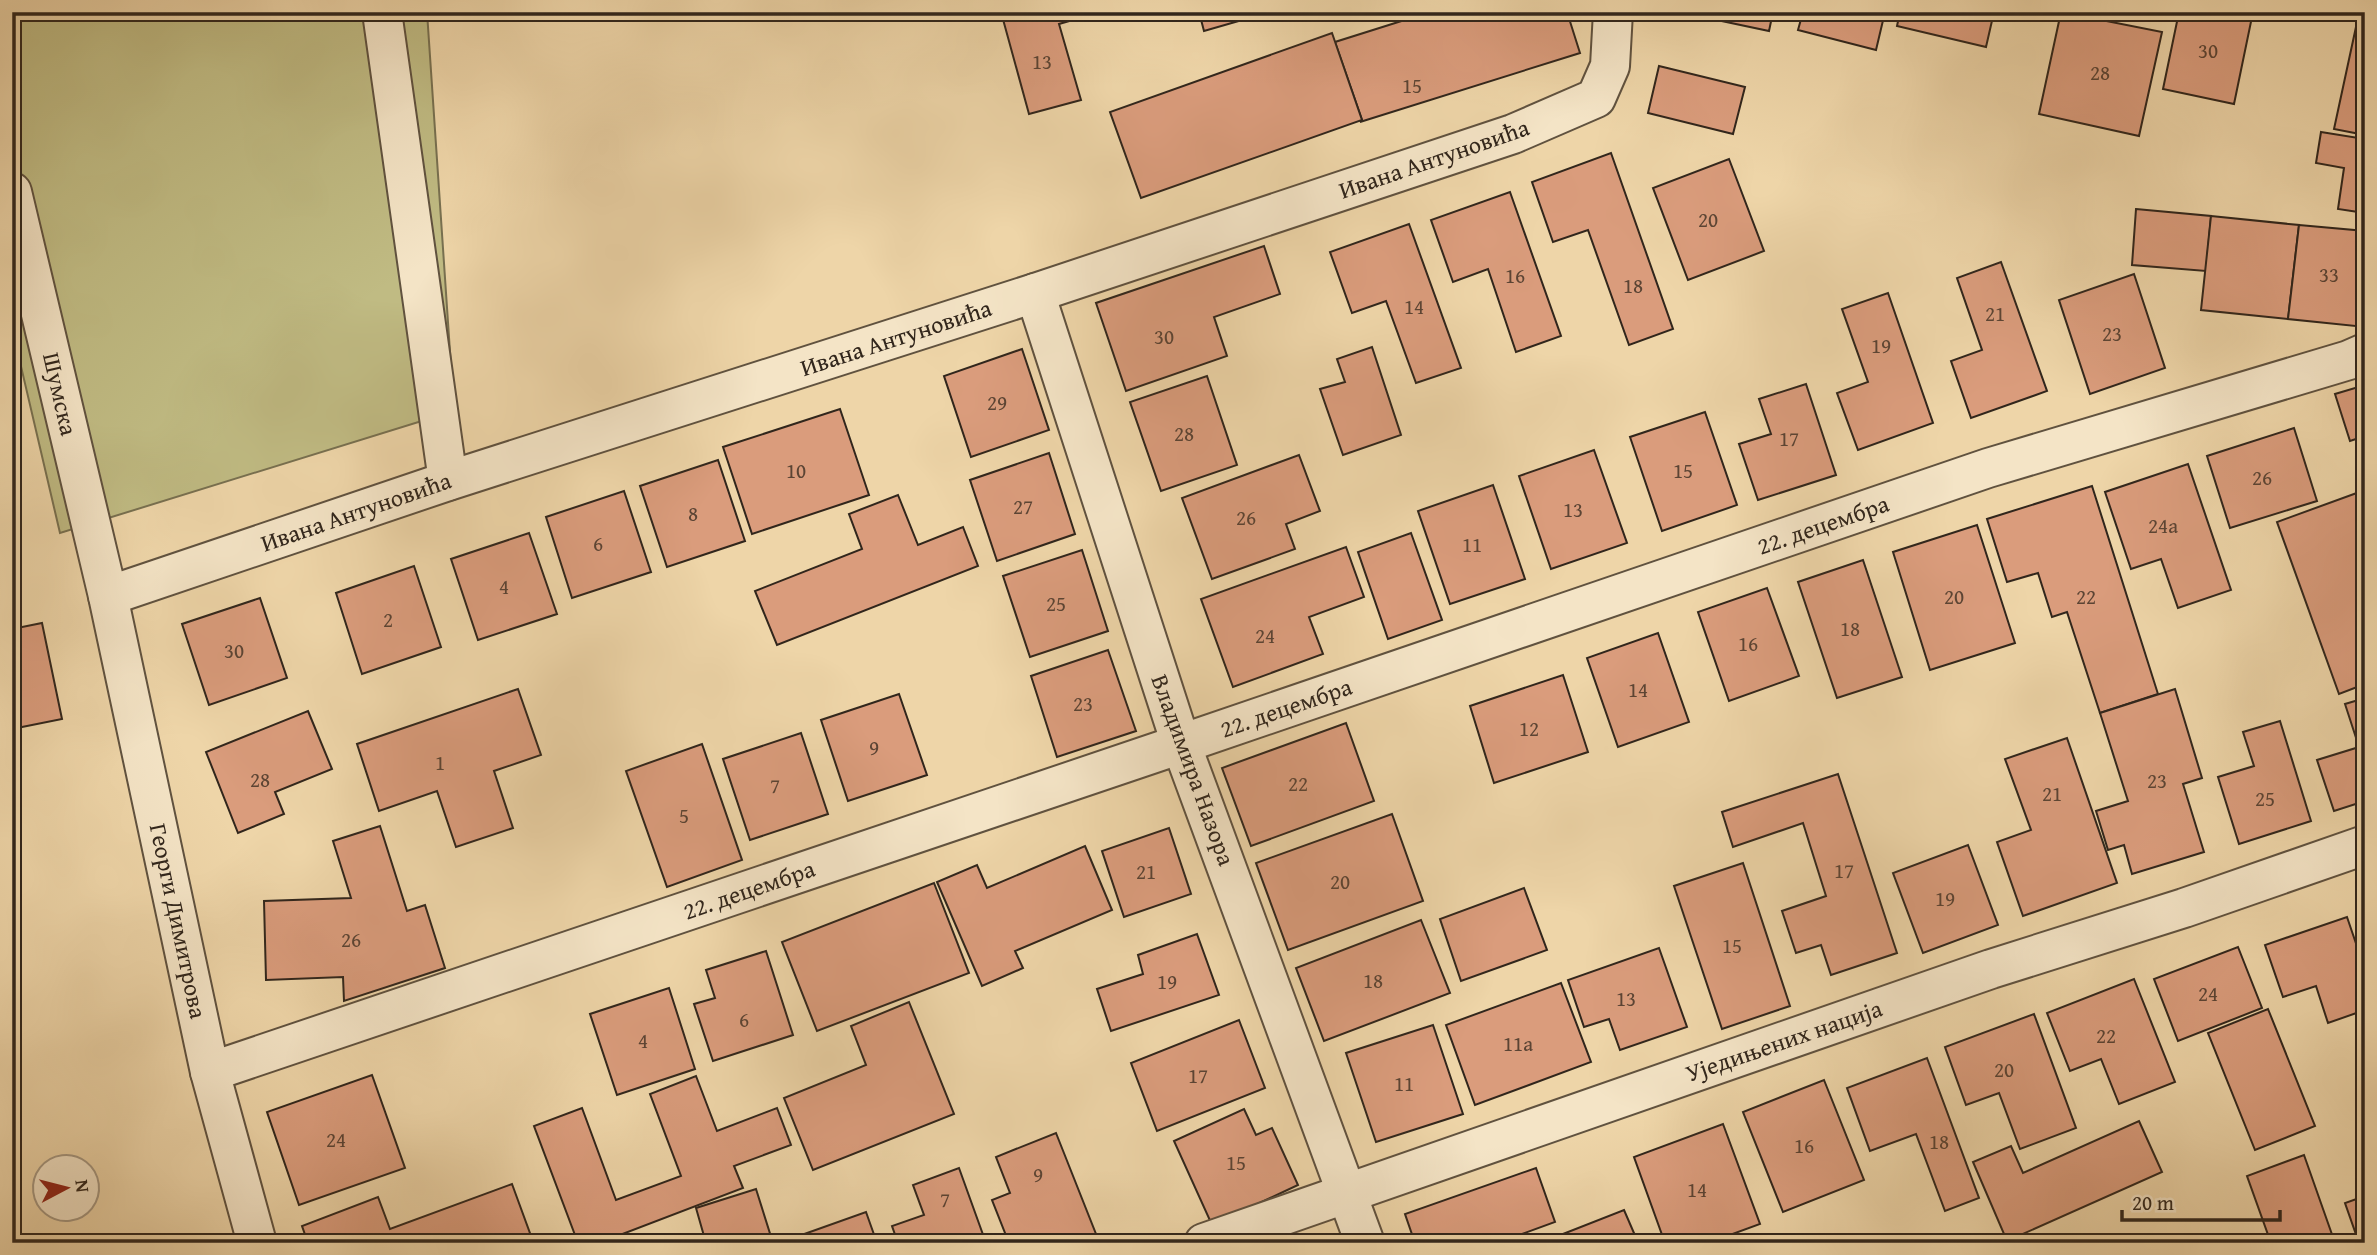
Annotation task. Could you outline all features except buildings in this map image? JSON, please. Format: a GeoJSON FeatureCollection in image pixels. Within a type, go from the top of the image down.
{"type":"FeatureCollection","features":[{"type":"Feature","properties":{"kind":"street"},"geometry":{"type":"LineString","coordinates":[[382,12],[447,481]]}},
{"type":"Feature","properties":{"kind":"street","name":"Ивана Антуновића"},"geometry":{"type":"LineString","coordinates":[[108,596],[447,481],[1035,293],[1513,134],[1596,98],[1611,66],[1613,12]]}},
{"type":"Feature","properties":{"kind":"street","name":"Шумска"},"geometry":{"type":"LineString","coordinates":[[12,192],[108,596]]}},
{"type":"Feature","properties":{"kind":"street","name":"Владимира Назора"},"geometry":{"type":"LineString","coordinates":[[1035,293],[1181,744],[1349,1192],[1365,1243]]}},
{"type":"Feature","properties":{"kind":"street","name":"22. децембра"},"geometry":{"type":"LineString","coordinates":[[210,1072],[1988,468],[2365,353]]}},
{"type":"Feature","properties":{"kind":"street","name":"Георги Димитрова"},"geometry":{"type":"LineString","coordinates":[[108,596],[210,1072],[257,1243]]}},
{"type":"Feature","properties":{"kind":"street","name":"Уједињених нација"},"geometry":{"type":"LineString","coordinates":[[1204,1243],[1991,969],[2184,908],[2365,845]]}},
{"type":"Feature","properties":{"kind":"shaded area"},"geometry":{"type":"Polygon","coordinates":[[[12,12],[427,12],[454,411],[60,533],[12,328],[12,12]]]}}]}
